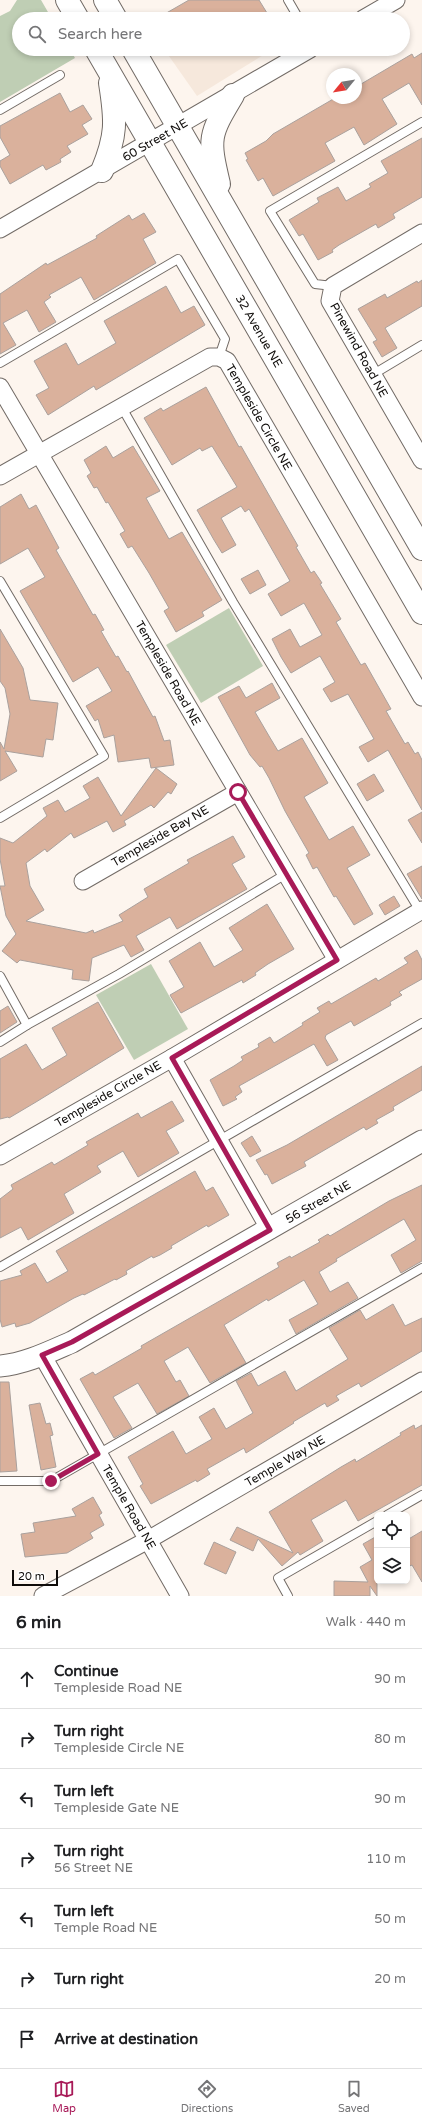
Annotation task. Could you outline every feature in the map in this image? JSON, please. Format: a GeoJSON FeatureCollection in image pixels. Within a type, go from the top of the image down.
{"type":"FeatureCollection","features":[{"type":"Feature","properties":{"kind":"main road"},"geometry":{"type":"LineString","coordinates":[[67,0],[74,12]]}},
{"type":"Feature","properties":{"kind":"main road"},"geometry":{"type":"LineString","coordinates":[[105,0],[112,12]]}},
{"type":"Feature","properties":{"kind":"main road","name":"32 Avenue NE"},"geometry":{"type":"LineString","coordinates":[[100,56],[422,613]]}},
{"type":"Feature","properties":{"kind":"main road"},"geometry":{"type":"LineString","coordinates":[[137,56],[422,549]]}},
{"type":"Feature","properties":{"kind":"main road"},"geometry":{"type":"LineString","coordinates":[[102,171],[111,150],[116,119],[109,72]]}},
{"type":"Feature","properties":{"kind":"main road"},"geometry":{"type":"LineString","coordinates":[[223,204],[212,152],[212,136],[218,121],[233,95]]}},
{"type":"Feature","properties":{"kind":"street"},"geometry":{"type":"LineString","coordinates":[[375,12],[396,0]]}},
{"type":"Feature","properties":{"kind":"street","name":"60 Street NE"},"geometry":{"type":"LineString","coordinates":[[0,229],[298,56]]}},
{"type":"Feature","properties":{"kind":"street","name":"Pinewind Road NE"},"geometry":{"type":"LineString","coordinates":[[422,233],[333,286],[330,301],[422,460]]}},
{"type":"Feature","properties":{"kind":"street","name":"Templeside Circle NE"},"geometry":{"type":"LineString","coordinates":[[0,476],[121,406],[210,357],[219,357],[227,361],[422,697]]}},
{"type":"Feature","properties":{"kind":"street","name":"Templeside Road NE"},"geometry":{"type":"LineString","coordinates":[[0,387],[337,960]]}},
{"type":"Feature","properties":{"kind":"street","name":"Templeside Bay NE"},"geometry":{"type":"LineString","coordinates":[[83,881],[238,792]]}},
{"type":"Feature","properties":{"kind":"street","name":"Templeside Circle NE"},"geometry":{"type":"LineString","coordinates":[[0,1156],[172,1058],[421,911]]}},
{"type":"Feature","properties":{"kind":"street"},"geometry":{"type":"LineString","coordinates":[[172,1058],[270,1230]]}},
{"type":"Feature","properties":{"kind":"street","name":"56 Street NE"},"geometry":{"type":"LineString","coordinates":[[0,1366],[9,1366],[42,1355],[72,1342],[421,1144]]}},
{"type":"Feature","properties":{"kind":"street","name":"Temple Road NE"},"geometry":{"type":"LineString","coordinates":[[42,1355],[180,1596]]}},
{"type":"Feature","properties":{"kind":"street","name":"Temple Way NE"},"geometry":{"type":"LineString","coordinates":[[43,1596],[148,1540],[422,1381]]}},
{"type":"Feature","properties":{"kind":"lane"},"geometry":{"type":"LineString","coordinates":[[288,0],[295,12]]}},
{"type":"Feature","properties":{"kind":"lane"},"geometry":{"type":"LineString","coordinates":[[0,110],[60,75]]}},
{"type":"Feature","properties":{"kind":"lane"},"geometry":{"type":"LineString","coordinates":[[333,286],[315,284],[270,211],[422,122]]}},
{"type":"Feature","properties":{"kind":"lane"},"geometry":{"type":"LineString","coordinates":[[0,363],[178,259],[225,339],[219,357]]}},
{"type":"Feature","properties":{"kind":"lane"},"geometry":{"type":"LineString","coordinates":[[372,375],[422,345]]}},
{"type":"Feature","properties":{"kind":"lane"},"geometry":{"type":"LineString","coordinates":[[121,406],[233,602],[421,911]]}},
{"type":"Feature","properties":{"kind":"lane"},"geometry":{"type":"LineString","coordinates":[[0,581],[104,756],[0,818]]}},
{"type":"Feature","properties":{"kind":"lane"},"geometry":{"type":"LineString","coordinates":[[0,1042],[27,1025],[119,974],[286,874]]}},
{"type":"Feature","properties":{"kind":"lane"},"geometry":{"type":"LineString","coordinates":[[0,976],[27,1025]]}},
{"type":"Feature","properties":{"kind":"lane"},"geometry":{"type":"LineString","coordinates":[[0,1267],[422,1023]]}},
{"type":"Feature","properties":{"kind":"lane"},"geometry":{"type":"LineString","coordinates":[[0,1481],[51,1481],[422,1268]]}},
{"type":"Feature","properties":{"kind":"lane"},"geometry":{"type":"LineString","coordinates":[[392,1512],[422,1495]]}},
{"type":"Feature","properties":{"kind":"lane"},"geometry":{"type":"LineString","coordinates":[[288,1596],[278,1578],[374,1523]]}},
{"type":"Feature","properties":{"kind":"shaded area"},"geometry":{"type":"Polygon","coordinates":[[[169,56],[262,56],[197,96],[169,56]]]}},
{"type":"Feature","properties":{"kind":"green space"},"geometry":{"type":"Polygon","coordinates":[[[17,0],[41,0],[48,12],[12,12],[12,56],[74,56],[75,58],[0,102],[0,16],[10,11],[17,0]]]}},
{"type":"Feature","properties":{"kind":"green space"},"geometry":{"type":"Polygon","coordinates":[[[229,608],[263,666],[201,703],[166,645],[229,608]]]}},
{"type":"Feature","properties":{"kind":"green space"},"geometry":{"type":"Polygon","coordinates":[[[151,964],[188,1029],[134,1060],[96,995],[151,964]]]}},
{"type":"Feature","properties":{"kind":"building"},"geometry":{"type":"Polygon","coordinates":[[[189,0],[259,0],[266,12],[168,12],[189,0]]]}},
{"type":"Feature","properties":{"kind":"building"},"geometry":{"type":"Polygon","coordinates":[[[422,53],[422,105],[409,83],[382,99],[397,124],[364,145],[354,127],[325,143],[335,161],[273,196],[263,178],[258,181],[246,160],[248,159],[245,153],[266,141],[273,134],[326,103],[362,104],[362,83],[412,54],[414,58],[422,53]]]}},
{"type":"Feature","properties":{"kind":"building"},"geometry":{"type":"Polygon","coordinates":[[[60,93],[70,112],[83,105],[92,119],[82,125],[88,134],[67,146],[71,152],[60,159],[61,162],[46,170],[43,165],[10,184],[0,166],[0,161],[10,155],[0,137],[0,126],[60,93]]]}},
{"type":"Feature","properties":{"kind":"building"},"geometry":{"type":"Polygon","coordinates":[[[422,138],[422,197],[393,214],[395,218],[378,228],[376,224],[339,245],[332,250],[333,252],[318,260],[303,234],[299,236],[289,220],[319,202],[317,198],[338,187],[346,201],[371,187],[369,184],[388,173],[381,161],[422,138]]]}},
{"type":"Feature","properties":{"kind":"building"},"geometry":{"type":"Polygon","coordinates":[[[144,213],[156,232],[143,239],[156,263],[94,300],[81,277],[49,295],[51,297],[44,302],[56,322],[39,332],[27,310],[3,323],[16,345],[0,354],[0,294],[46,263],[47,265],[97,238],[96,236],[129,215],[132,220],[144,213]]]}},
{"type":"Feature","properties":{"kind":"building"},"geometry":{"type":"Polygon","coordinates":[[[422,280],[422,306],[385,328],[397,348],[382,357],[373,342],[377,340],[358,309],[385,294],[387,298],[417,281],[418,283],[422,280]]]}},
{"type":"Feature","properties":{"kind":"building"},"geometry":{"type":"Polygon","coordinates":[[[166,286],[181,313],[194,306],[205,325],[96,390],[94,386],[48,415],[36,395],[49,388],[34,361],[66,343],[78,365],[116,343],[104,321],[166,286]]]}},
{"type":"Feature","properties":{"kind":"building"},"geometry":{"type":"Polygon","coordinates":[[[206,387],[239,447],[241,446],[298,546],[296,547],[311,573],[314,571],[322,583],[320,584],[341,619],[336,622],[361,665],[365,663],[391,709],[386,711],[405,744],[408,742],[415,754],[418,752],[422,760],[422,810],[388,750],[368,762],[359,747],[374,739],[348,694],[331,702],[323,689],[335,682],[320,656],[291,673],[281,657],[272,639],[290,629],[300,647],[322,635],[304,603],[281,616],[268,594],[290,581],[249,509],[245,512],[241,506],[221,518],[236,545],[222,553],[214,540],[197,510],[237,487],[212,446],[202,451],[200,448],[172,465],[144,418],[161,408],[163,411],[206,387]]]}},
{"type":"Feature","properties":{"kind":"building"},"geometry":{"type":"Polygon","coordinates":[[[106,446],[113,458],[133,446],[160,491],[146,498],[169,539],[182,532],[222,600],[202,612],[204,616],[176,632],[164,611],[169,608],[132,546],[128,548],[120,534],[125,531],[108,502],[106,503],[97,487],[94,488],[87,476],[91,473],[84,460],[106,446]]]}},
{"type":"Feature","properties":{"kind":"building"},"geometry":{"type":"Polygon","coordinates":[[[21,494],[29,509],[36,505],[59,548],[56,550],[93,615],[95,614],[104,630],[101,631],[116,657],[118,656],[127,672],[128,671],[153,717],[155,716],[164,741],[170,740],[174,765],[151,768],[149,758],[118,762],[114,735],[104,738],[98,719],[95,721],[86,706],[112,691],[98,667],[73,682],[20,591],[45,577],[28,548],[0,564],[0,507],[21,494]]]}},
{"type":"Feature","properties":{"kind":"building"},"geometry":{"type":"Polygon","coordinates":[[[258,570],[266,585],[250,594],[241,579],[258,570]]]}},
{"type":"Feature","properties":{"kind":"building"},"geometry":{"type":"Polygon","coordinates":[[[0,629],[23,668],[30,700],[58,703],[53,740],[46,739],[43,757],[5,751],[17,771],[0,781],[0,742],[4,749],[10,714],[5,688],[0,681],[0,629]]]}},
{"type":"Feature","properties":{"kind":"building"},"geometry":{"type":"Polygon","coordinates":[[[272,683],[280,698],[255,712],[278,751],[302,738],[328,783],[304,797],[329,840],[353,826],[370,855],[347,868],[373,914],[354,925],[336,896],[334,897],[317,867],[313,869],[306,855],[309,853],[285,811],[269,778],[262,766],[260,767],[250,755],[218,697],[239,686],[246,698],[272,683]]]}},
{"type":"Feature","properties":{"kind":"building"},"geometry":{"type":"Polygon","coordinates":[[[156,768],[177,784],[171,794],[168,792],[154,808],[151,805],[124,821],[126,825],[113,832],[107,821],[74,838],[71,833],[47,852],[45,849],[26,863],[30,886],[44,910],[26,921],[86,933],[93,930],[94,933],[123,921],[119,915],[148,897],[144,889],[189,863],[187,860],[233,836],[245,857],[232,864],[247,889],[177,929],[170,917],[136,936],[144,950],[131,957],[124,945],[92,958],[89,981],[72,979],[73,970],[20,960],[17,963],[2,951],[16,934],[6,916],[0,886],[5,886],[0,859],[0,838],[13,843],[47,816],[43,808],[58,800],[65,812],[90,798],[83,786],[98,777],[121,816],[156,768]]]}},
{"type":"Feature","properties":{"kind":"building"},"geometry":{"type":"Polygon","coordinates":[[[374,774],[384,791],[367,801],[357,784],[374,774]]]}},
{"type":"Feature","properties":{"kind":"building"},"geometry":{"type":"Polygon","coordinates":[[[422,812],[422,843],[408,820],[422,812]]]}},
{"type":"Feature","properties":{"kind":"building"},"geometry":{"type":"Polygon","coordinates":[[[422,866],[422,899],[407,874],[422,866]]]}},
{"type":"Feature","properties":{"kind":"building"},"geometry":{"type":"Polygon","coordinates":[[[394,896],[400,906],[385,915],[379,905],[394,896]]]}},
{"type":"Feature","properties":{"kind":"building"},"geometry":{"type":"Polygon","coordinates":[[[267,904],[294,949],[268,964],[255,973],[256,975],[243,983],[242,980],[181,1013],[170,995],[184,987],[169,961],[200,942],[214,967],[243,950],[229,928],[267,904]]]}},
{"type":"Feature","properties":{"kind":"building"},"geometry":{"type":"Polygon","coordinates":[[[417,950],[422,960],[422,979],[399,992],[402,995],[390,1002],[391,1005],[354,1026],[351,1021],[326,1035],[325,1038],[338,1060],[327,1066],[314,1044],[239,1086],[242,1092],[235,1097],[237,1099],[223,1106],[210,1080],[243,1060],[241,1057],[259,1047],[258,1044],[270,1037],[274,1043],[303,1025],[302,1023],[320,1012],[317,1008],[329,1001],[331,1004],[376,978],[378,981],[408,963],[404,958],[417,950]]]}},
{"type":"Feature","properties":{"kind":"building"},"geometry":{"type":"Polygon","coordinates":[[[98,1002],[124,1048],[9,1118],[0,1119],[0,1059],[26,1044],[42,1070],[67,1055],[52,1028],[98,1002]]]}},
{"type":"Feature","properties":{"kind":"building"},"geometry":{"type":"Polygon","coordinates":[[[8,1006],[17,1022],[0,1033],[0,1011],[8,1006]]]}},
{"type":"Feature","properties":{"kind":"building"},"geometry":{"type":"Polygon","coordinates":[[[422,1066],[422,1090],[393,1107],[394,1110],[376,1120],[378,1123],[366,1130],[364,1127],[304,1162],[306,1166],[272,1184],[267,1174],[265,1175],[256,1160],[287,1145],[422,1066]]]}},
{"type":"Feature","properties":{"kind":"building"},"geometry":{"type":"Polygon","coordinates":[[[172,1101],[184,1121],[166,1131],[179,1153],[138,1177],[123,1151],[97,1166],[101,1172],[64,1194],[74,1213],[28,1240],[21,1227],[0,1238],[0,1199],[13,1189],[11,1185],[52,1162],[54,1165],[88,1145],[86,1142],[138,1113],[141,1118],[172,1101]]]}},
{"type":"Feature","properties":{"kind":"building"},"geometry":{"type":"Polygon","coordinates":[[[252,1136],[261,1151],[250,1157],[241,1143],[252,1136]]]}},
{"type":"Feature","properties":{"kind":"building"},"geometry":{"type":"Polygon","coordinates":[[[195,1171],[206,1191],[213,1187],[229,1215],[208,1227],[207,1225],[171,1246],[172,1248],[160,1255],[153,1258],[152,1256],[126,1271],[127,1274],[116,1280],[115,1279],[84,1295],[83,1294],[74,1298],[30,1323],[16,1327],[15,1323],[2,1327],[0,1319],[0,1281],[22,1275],[20,1271],[35,1263],[47,1283],[68,1271],[56,1251],[195,1171]]]}},
{"type":"Feature","properties":{"kind":"building"},"geometry":{"type":"Polygon","coordinates":[[[422,1185],[422,1261],[401,1273],[391,1255],[416,1240],[404,1219],[336,1259],[337,1261],[319,1272],[330,1292],[348,1282],[358,1298],[296,1334],[289,1320],[318,1304],[304,1280],[268,1301],[267,1299],[224,1325],[246,1363],[210,1383],[188,1347],[164,1361],[176,1382],[180,1380],[189,1396],[157,1414],[138,1383],[113,1397],[132,1428],[114,1438],[80,1379],[93,1372],[95,1375],[142,1348],[141,1346],[279,1267],[277,1263],[290,1256],[291,1258],[320,1242],[318,1240],[328,1234],[330,1236],[389,1201],[422,1185]]]}},
{"type":"Feature","properties":{"kind":"building"},"geometry":{"type":"Polygon","coordinates":[[[393,1304],[405,1326],[422,1318],[422,1351],[361,1387],[359,1383],[336,1396],[339,1400],[327,1407],[325,1403],[246,1453],[244,1448],[207,1469],[210,1474],[197,1482],[196,1480],[151,1504],[140,1486],[143,1484],[128,1457],[173,1431],[186,1454],[212,1439],[199,1417],[214,1408],[226,1429],[253,1413],[236,1381],[251,1373],[258,1386],[285,1371],[296,1391],[348,1359],[329,1328],[360,1310],[366,1320],[393,1304]]]}},
{"type":"Feature","properties":{"kind":"building"},"geometry":{"type":"Polygon","coordinates":[[[0,1382],[9,1382],[17,1471],[0,1472],[0,1382]]]}},
{"type":"Feature","properties":{"kind":"building"},"geometry":{"type":"Polygon","coordinates":[[[40,1403],[46,1424],[50,1423],[53,1435],[50,1436],[56,1467],[41,1470],[29,1405],[40,1403]]]}},
{"type":"Feature","properties":{"kind":"building"},"geometry":{"type":"Polygon","coordinates":[[[414,1425],[415,1429],[422,1425],[422,1485],[358,1521],[346,1500],[311,1520],[323,1541],[300,1555],[298,1552],[282,1566],[258,1539],[253,1551],[230,1540],[237,1527],[293,1553],[269,1512],[341,1467],[355,1459],[356,1462],[401,1435],[400,1433],[414,1425]]]}},
{"type":"Feature","properties":{"kind":"building"},"geometry":{"type":"Polygon","coordinates":[[[93,1497],[102,1513],[99,1515],[104,1525],[90,1533],[93,1538],[67,1553],[25,1557],[21,1534],[35,1532],[33,1523],[76,1516],[72,1509],[93,1497]]]}},
{"type":"Feature","properties":{"kind":"building"},"geometry":{"type":"Polygon","coordinates":[[[422,1531],[422,1582],[412,1565],[410,1566],[410,1538],[422,1531]]]}},
{"type":"Feature","properties":{"kind":"building"},"geometry":{"type":"Polygon","coordinates":[[[374,1538],[374,1584],[377,1584],[377,1596],[370,1586],[370,1596],[334,1596],[334,1581],[368,1582],[360,1567],[372,1560],[363,1544],[374,1538]]]}},
{"type":"Feature","properties":{"kind":"building"},"geometry":{"type":"Polygon","coordinates":[[[214,1542],[236,1552],[226,1574],[204,1564],[214,1542]]]}},
{"type":"Feature","properties":{"kind":"route"},"geometry":{"type":"LineString","coordinates":[[51,1481],[98,1454],[42,1355],[72,1342],[270,1230],[172,1058],[337,960],[238,792]]}}]}
